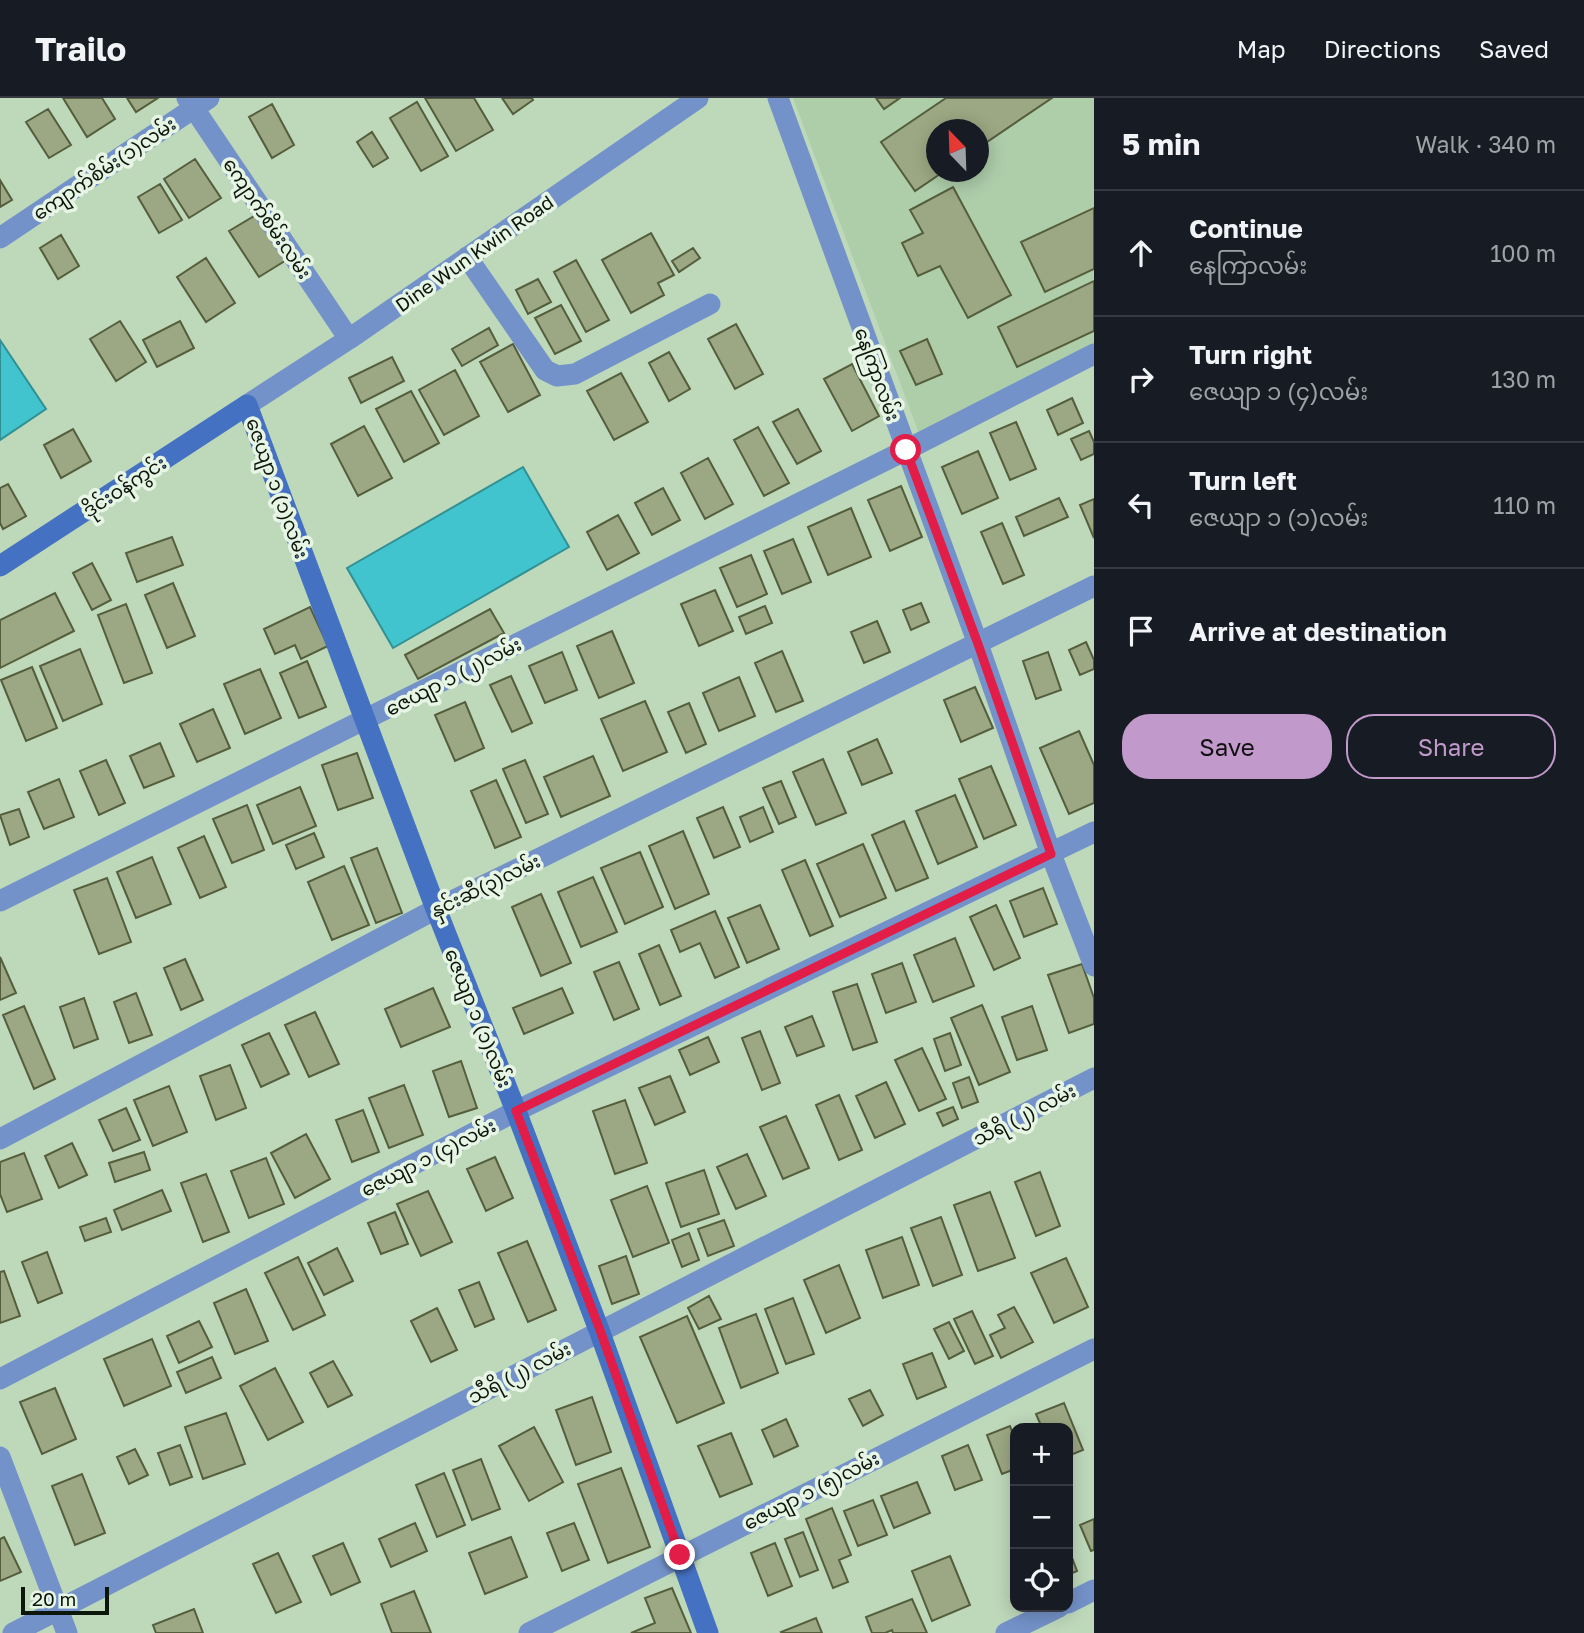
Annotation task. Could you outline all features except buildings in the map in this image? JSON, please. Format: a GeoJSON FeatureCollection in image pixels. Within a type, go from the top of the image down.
{"type":"FeatureCollection","features":[{"type":"Feature","properties":{"kind":"street","name":"Dine Wun Kwin Road"},"geometry":{"type":"LineString","coordinates":[[247,405],[349,339],[698,98]]}},
{"type":"Feature","properties":{"kind":"street","name":"နေကြာလမ်း"},"geometry":{"type":"LineString","coordinates":[[778,98],[1094,966]]}},
{"type":"Feature","properties":{"kind":"street","name":"ကျောက်စိမ်း(၁)လမ်း"},"geometry":{"type":"LineString","coordinates":[[0,238],[196,101]]}},
{"type":"Feature","properties":{"kind":"street","name":"ကျောက်စိမ်းလမ်း"},"geometry":{"type":"LineString","coordinates":[[196,101],[349,339]]}},
{"type":"Feature","properties":{"kind":"street"},"geometry":{"type":"LineString","coordinates":[[467,257],[545,370],[557,376],[575,374],[710,304]]}},
{"type":"Feature","properties":{"kind":"street","name":"ဇေယျာ ၁ (၂)လမ်း"},"geometry":{"type":"LineString","coordinates":[[0,901],[1094,354]]}},
{"type":"Feature","properties":{"kind":"street","name":"ဒိုင်းဝန်ကွင်း"},"geometry":{"type":"LineString","coordinates":[[0,566],[247,405]]}},
{"type":"Feature","properties":{"kind":"street","name":"ဇေယျာ ၁ (၁)လမ်း"},"geometry":{"type":"LineString","coordinates":[[247,405],[436,909],[600,1330],[708,1633]]}},
{"type":"Feature","properties":{"kind":"street","name":"နှင်းဆီ(၃)လမ်း"},"geometry":{"type":"LineString","coordinates":[[0,1139],[436,909],[1094,586]]}},
{"type":"Feature","properties":{"kind":"street","name":"ဇေယျာ ၁ (၄)လမ်း"},"geometry":{"type":"LineString","coordinates":[[0,1379],[516,1111],[1094,832]]}},
{"type":"Feature","properties":{"kind":"street","name":"သီရိ (၂) လမ်း"},"geometry":{"type":"LineString","coordinates":[[13,1633],[1094,1078]]}},
{"type":"Feature","properties":{"kind":"street","name":"ဇေယျာ ၁ (၅)လမ်း"},"geometry":{"type":"LineString","coordinates":[[529,1633],[1094,1349]]}},
{"type":"Feature","properties":{"kind":"street"},"geometry":{"type":"LineString","coordinates":[[0,1457],[67,1633]]}},
{"type":"Feature","properties":{"kind":"street"},"geometry":{"type":"LineString","coordinates":[[1073,1600],[1094,1590]]}},
{"type":"Feature","properties":{"kind":"street"},"geometry":{"type":"LineString","coordinates":[[1006,1633],[1049,1612]]}},
{"type":"Feature","properties":{"kind":"shaded area"},"geometry":{"type":"Polygon","coordinates":[[[793,98],[1094,98],[1094,346],[920,436],[793,98]]]}},
{"type":"Feature","properties":{"kind":"water"},"geometry":{"type":"Polygon","coordinates":[[[0,340],[46,409],[0,440],[0,340]]]}},
{"type":"Feature","properties":{"kind":"water"},"geometry":{"type":"Polygon","coordinates":[[[523,467],[569,547],[393,648],[347,568],[523,467]]]}},
{"type":"Feature","properties":{"kind":"route"},"geometry":{"type":"LineString","coordinates":[[680,1555],[600,1330],[516,1111],[1051,854],[978,644],[906,450]]}}]}
